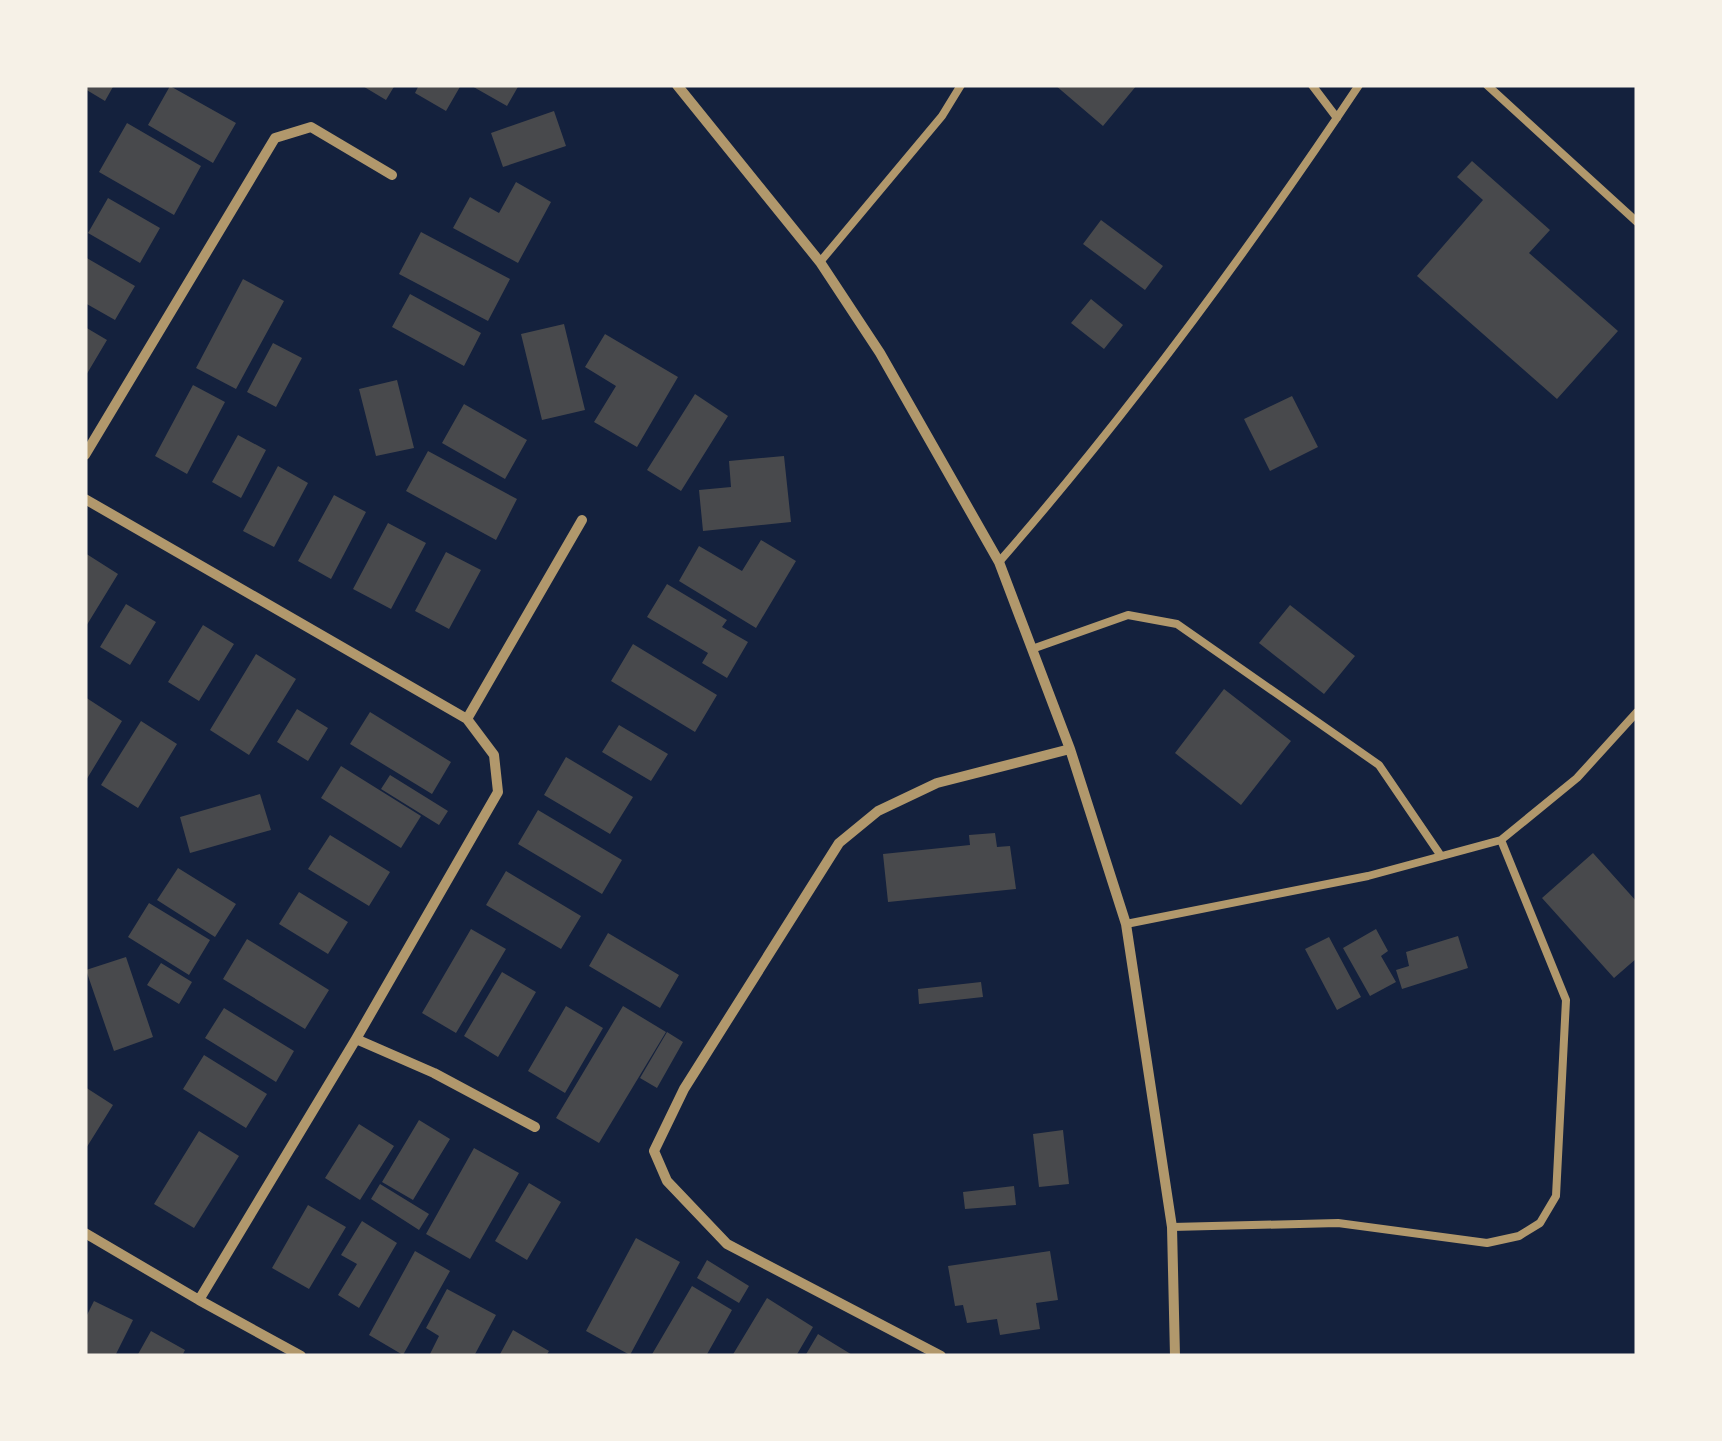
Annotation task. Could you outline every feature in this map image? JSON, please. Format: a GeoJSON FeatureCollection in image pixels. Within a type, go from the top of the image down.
{"type":"FeatureCollection","features":[{"type":"Feature","properties":{"kind":"street"},"geometry":{"type":"LineString","coordinates":[[676,85],[820,262],[880,353],[999,562],[1070,749],[1126,924],[1172,1227],[1175,1356]]}},
{"type":"Feature","properties":{"kind":"street"},"geometry":{"type":"LineString","coordinates":[[85,455],[275,138],[311,127],[392,175]]}},
{"type":"Feature","properties":{"kind":"street"},"geometry":{"type":"LineString","coordinates":[[85,499],[467,719],[494,755],[498,792],[199,1300]]}},
{"type":"Feature","properties":{"kind":"street"},"geometry":{"type":"LineString","coordinates":[[467,719],[582,520]]}},
{"type":"Feature","properties":{"kind":"street"},"geometry":{"type":"LineString","coordinates":[[941,1356],[726,1244],[666,1181],[654,1152],[684,1088],[839,843],[878,812],[937,784],[1070,749]]}},
{"type":"Feature","properties":{"kind":"street"},"geometry":{"type":"LineString","coordinates":[[356,1038],[434,1073],[536,1127]]}},
{"type":"Feature","properties":{"kind":"street"},"geometry":{"type":"LineString","coordinates":[[85,1232],[301,1356]]}},
{"type":"Feature","properties":{"kind":"lane"},"geometry":{"type":"LineString","coordinates":[[820,262],[942,116],[961,85]]}},
{"type":"Feature","properties":{"kind":"lane"},"geometry":{"type":"LineString","coordinates":[[1312,85],[1337,118]]}},
{"type":"Feature","properties":{"kind":"lane"},"geometry":{"type":"LineString","coordinates":[[999,562],[1150,381],[1292,187],[1360,85]]}},
{"type":"Feature","properties":{"kind":"lane"},"geometry":{"type":"LineString","coordinates":[[1487,85],[1637,222]]}},
{"type":"Feature","properties":{"kind":"lane"},"geometry":{"type":"LineString","coordinates":[[1032,649],[1128,616],[1178,624],[1379,765],[1441,856]]}},
{"type":"Feature","properties":{"kind":"lane"},"geometry":{"type":"LineString","coordinates":[[1126,924],[1368,876],[1500,840],[1576,778],[1637,712]]}},
{"type":"Feature","properties":{"kind":"lane"},"geometry":{"type":"LineString","coordinates":[[1172,1227],[1338,1223],[1487,1243],[1518,1236],[1540,1222],[1556,1196],[1566,1000],[1500,840]]}},
{"type":"Feature","properties":{"kind":"building"},"geometry":{"type":"Polygon","coordinates":[[[85,85],[114,85],[105,101],[85,89],[85,85]]]}},
{"type":"Feature","properties":{"kind":"building"},"geometry":{"type":"Polygon","coordinates":[[[361,85],[395,85],[386,100],[361,85]]]}},
{"type":"Feature","properties":{"kind":"building"},"geometry":{"type":"Polygon","coordinates":[[[419,85],[461,85],[446,111],[415,93],[419,85]]]}},
{"type":"Feature","properties":{"kind":"building"},"geometry":{"type":"Polygon","coordinates":[[[470,85],[519,85],[507,106],[470,85]]]}},
{"type":"Feature","properties":{"kind":"building"},"geometry":{"type":"Polygon","coordinates":[[[1055,85],[1137,85],[1103,126],[1055,85]]]}},
{"type":"Feature","properties":{"kind":"building"},"geometry":{"type":"Polygon","coordinates":[[[170,86],[236,123],[213,163],[148,125],[170,86]]]}},
{"type":"Feature","properties":{"kind":"building"},"geometry":{"type":"Polygon","coordinates":[[[554,111],[566,146],[503,167],[491,133],[554,111]]]}},
{"type":"Feature","properties":{"kind":"building"},"geometry":{"type":"Polygon","coordinates":[[[127,123],[201,166],[174,215],[99,172],[127,123]]]}},
{"type":"Feature","properties":{"kind":"building"},"geometry":{"type":"Polygon","coordinates":[[[1472,161],[1550,230],[1529,253],[1618,331],[1557,399],[1417,276],[1483,200],[1457,177],[1472,161]]]}},
{"type":"Feature","properties":{"kind":"building"},"geometry":{"type":"Polygon","coordinates":[[[516,182],[551,202],[518,263],[453,228],[470,197],[499,213],[516,182]]]}},
{"type":"Feature","properties":{"kind":"building"},"geometry":{"type":"Polygon","coordinates":[[[108,198],[160,228],[140,263],[88,233],[108,198]]]}},
{"type":"Feature","properties":{"kind":"building"},"geometry":{"type":"Polygon","coordinates":[[[1101,220],[1163,266],[1145,290],[1083,244],[1101,220]]]}},
{"type":"Feature","properties":{"kind":"building"},"geometry":{"type":"Polygon","coordinates":[[[421,232],[510,279],[488,321],[399,274],[421,232]]]}},
{"type":"Feature","properties":{"kind":"building"},"geometry":{"type":"Polygon","coordinates":[[[85,257],[135,286],[115,320],[85,303],[85,257]]]}},
{"type":"Feature","properties":{"kind":"building"},"geometry":{"type":"Polygon","coordinates":[[[243,279],[284,301],[236,389],[196,368],[243,279]]]}},
{"type":"Feature","properties":{"kind":"building"},"geometry":{"type":"Polygon","coordinates":[[[410,294],[481,333],[464,366],[392,327],[410,294]]]}},
{"type":"Feature","properties":{"kind":"building"},"geometry":{"type":"Polygon","coordinates":[[[1091,299],[1123,325],[1104,349],[1071,323],[1091,299]]]}},
{"type":"Feature","properties":{"kind":"building"},"geometry":{"type":"Polygon","coordinates":[[[564,324],[585,410],[542,420],[521,334],[564,324]]]}},
{"type":"Feature","properties":{"kind":"building"},"geometry":{"type":"Polygon","coordinates":[[[85,327],[107,340],[85,377],[85,327]]]}},
{"type":"Feature","properties":{"kind":"building"},"geometry":{"type":"Polygon","coordinates":[[[605,334],[678,377],[637,447],[594,422],[616,386],[585,367],[605,334]]]}},
{"type":"Feature","properties":{"kind":"building"},"geometry":{"type":"Polygon","coordinates":[[[273,343],[302,358],[276,407],[247,392],[273,343]]]}},
{"type":"Feature","properties":{"kind":"building"},"geometry":{"type":"Polygon","coordinates":[[[397,380],[414,448],[376,456],[359,389],[397,380]]]}},
{"type":"Feature","properties":{"kind":"building"},"geometry":{"type":"Polygon","coordinates":[[[193,385],[225,402],[187,474],[155,456],[193,385]]]}},
{"type":"Feature","properties":{"kind":"building"},"geometry":{"type":"Polygon","coordinates":[[[695,394],[728,416],[681,491],[647,470],[695,394]]]}},
{"type":"Feature","properties":{"kind":"building"},"geometry":{"type":"Polygon","coordinates":[[[1292,396],[1318,447],[1270,471],[1244,419],[1292,396]]]}},
{"type":"Feature","properties":{"kind":"building"},"geometry":{"type":"Polygon","coordinates":[[[464,404],[527,440],[505,479],[442,443],[464,404]]]}},
{"type":"Feature","properties":{"kind":"building"},"geometry":{"type":"Polygon","coordinates":[[[238,435],[266,450],[241,498],[212,482],[238,435]]]}},
{"type":"Feature","properties":{"kind":"building"},"geometry":{"type":"Polygon","coordinates":[[[428,451],[517,499],[496,540],[406,491],[428,451]]]}},
{"type":"Feature","properties":{"kind":"building"},"geometry":{"type":"Polygon","coordinates":[[[784,456],[791,522],[703,531],[699,490],[731,487],[729,461],[784,456]]]}},
{"type":"Feature","properties":{"kind":"building"},"geometry":{"type":"Polygon","coordinates":[[[278,466],[308,483],[274,547],[243,531],[278,466]]]}},
{"type":"Feature","properties":{"kind":"building"},"geometry":{"type":"Polygon","coordinates":[[[334,495],[366,512],[331,579],[298,561],[334,495]]]}},
{"type":"Feature","properties":{"kind":"building"},"geometry":{"type":"Polygon","coordinates":[[[388,523],[426,543],[391,609],[353,589],[388,523]]]}},
{"type":"Feature","properties":{"kind":"building"},"geometry":{"type":"Polygon","coordinates":[[[761,540],[796,561],[756,628],[679,581],[699,546],[742,571],[761,540]]]}},
{"type":"Feature","properties":{"kind":"building"},"geometry":{"type":"Polygon","coordinates":[[[446,552],[481,570],[449,629],[415,611],[446,552]]]}},
{"type":"Feature","properties":{"kind":"building"},"geometry":{"type":"Polygon","coordinates":[[[85,553],[118,574],[85,628],[85,553]]]}},
{"type":"Feature","properties":{"kind":"building"},"geometry":{"type":"Polygon","coordinates":[[[667,584],[727,620],[722,627],[748,642],[727,678],[702,663],[708,653],[647,617],[667,584]]]}},
{"type":"Feature","properties":{"kind":"building"},"geometry":{"type":"Polygon","coordinates":[[[126,604],[156,622],[130,665],[100,647],[126,604]]]}},
{"type":"Feature","properties":{"kind":"building"},"geometry":{"type":"Polygon","coordinates":[[[1290,605],[1355,656],[1324,694],[1259,643],[1290,605]]]}},
{"type":"Feature","properties":{"kind":"building"},"geometry":{"type":"Polygon","coordinates":[[[203,625],[234,644],[199,701],[168,682],[203,625]]]}},
{"type":"Feature","properties":{"kind":"building"},"geometry":{"type":"Polygon","coordinates":[[[633,644],[717,695],[695,732],[611,681],[633,644]]]}},
{"type":"Feature","properties":{"kind":"building"},"geometry":{"type":"Polygon","coordinates":[[[256,654],[296,679],[249,755],[210,730],[256,654]]]}},
{"type":"Feature","properties":{"kind":"building"},"geometry":{"type":"Polygon","coordinates":[[[1224,689],[1291,741],[1241,805],[1175,753],[1224,689]]]}},
{"type":"Feature","properties":{"kind":"building"},"geometry":{"type":"Polygon","coordinates":[[[85,697],[122,721],[85,782],[85,697]]]}},
{"type":"Feature","properties":{"kind":"building"},"geometry":{"type":"Polygon","coordinates":[[[297,709],[328,728],[308,761],[277,742],[297,709]]]}},
{"type":"Feature","properties":{"kind":"building"},"geometry":{"type":"Polygon","coordinates":[[[370,712],[451,762],[432,794],[350,744],[370,712]]]}},
{"type":"Feature","properties":{"kind":"building"},"geometry":{"type":"Polygon","coordinates":[[[141,721],[177,744],[138,808],[101,785],[141,721]]]}},
{"type":"Feature","properties":{"kind":"building"},"geometry":{"type":"Polygon","coordinates":[[[619,725],[668,754],[651,781],[602,752],[619,725]]]}},
{"type":"Feature","properties":{"kind":"building"},"geometry":{"type":"Polygon","coordinates":[[[566,757],[633,797],[610,834],[544,795],[566,757]]]}},
{"type":"Feature","properties":{"kind":"building"},"geometry":{"type":"Polygon","coordinates":[[[341,766],[421,816],[401,848],[321,798],[341,766]]]}},
{"type":"Feature","properties":{"kind":"building"},"geometry":{"type":"Polygon","coordinates":[[[390,775],[448,811],[439,825],[381,789],[390,775]]]}},
{"type":"Feature","properties":{"kind":"building"},"geometry":{"type":"Polygon","coordinates":[[[260,794],[271,830],[190,853],[180,817],[260,794]]]}},
{"type":"Feature","properties":{"kind":"building"},"geometry":{"type":"Polygon","coordinates":[[[538,810],[622,860],[602,894],[518,844],[538,810]]]}},
{"type":"Feature","properties":{"kind":"building"},"geometry":{"type":"Polygon","coordinates":[[[995,833],[997,847],[1010,846],[1016,889],[888,902],[883,854],[970,845],[969,835],[995,833]]]}},
{"type":"Feature","properties":{"kind":"building"},"geometry":{"type":"Polygon","coordinates":[[[330,835],[390,872],[369,906],[308,869],[330,835]]]}},
{"type":"Feature","properties":{"kind":"building"},"geometry":{"type":"Polygon","coordinates":[[[1593,853],[1637,902],[1637,958],[1614,978],[1542,898],[1593,853]]]}},
{"type":"Feature","properties":{"kind":"building"},"geometry":{"type":"Polygon","coordinates":[[[178,868],[236,904],[215,937],[157,900],[178,868]]]}},
{"type":"Feature","properties":{"kind":"building"},"geometry":{"type":"Polygon","coordinates":[[[506,871],[581,916],[561,949],[486,905],[506,871]]]}},
{"type":"Feature","properties":{"kind":"building"},"geometry":{"type":"Polygon","coordinates":[[[299,892],[348,922],[328,954],[279,924],[299,892]]]}},
{"type":"Feature","properties":{"kind":"building"},"geometry":{"type":"Polygon","coordinates":[[[149,903],[210,940],[189,975],[128,937],[149,903]]]}},
{"type":"Feature","properties":{"kind":"building"},"geometry":{"type":"Polygon","coordinates":[[[471,929],[506,949],[456,1033],[422,1013],[471,929]]]}},
{"type":"Feature","properties":{"kind":"building"},"geometry":{"type":"Polygon","coordinates":[[[1376,929],[1388,951],[1381,956],[1396,982],[1370,996],[1343,948],[1376,929]]]}},
{"type":"Feature","properties":{"kind":"building"},"geometry":{"type":"Polygon","coordinates":[[[608,933],[679,975],[660,1008],[589,966],[608,933]]]}},
{"type":"Feature","properties":{"kind":"building"},"geometry":{"type":"Polygon","coordinates":[[[1458,936],[1468,968],[1402,989],[1396,970],[1409,966],[1406,952],[1458,936]]]}},
{"type":"Feature","properties":{"kind":"building"},"geometry":{"type":"Polygon","coordinates":[[[1329,937],[1361,997],[1337,1010],[1305,949],[1329,937]]]}},
{"type":"Feature","properties":{"kind":"building"},"geometry":{"type":"Polygon","coordinates":[[[247,939],[329,990],[305,1029],[223,979],[247,939]]]}},
{"type":"Feature","properties":{"kind":"building"},"geometry":{"type":"Polygon","coordinates":[[[126,957],[153,1037],[114,1051],[86,970],[126,957]]]}},
{"type":"Feature","properties":{"kind":"building"},"geometry":{"type":"Polygon","coordinates":[[[161,963],[192,982],[179,1004],[147,985],[161,963]]]}},
{"type":"Feature","properties":{"kind":"building"},"geometry":{"type":"Polygon","coordinates":[[[502,972],[536,992],[498,1057],[464,1036],[502,972]]]}},
{"type":"Feature","properties":{"kind":"building"},"geometry":{"type":"Polygon","coordinates":[[[981,982],[983,997],[919,1004],[918,989],[981,982]]]}},
{"type":"Feature","properties":{"kind":"building"},"geometry":{"type":"Polygon","coordinates":[[[566,1006],[603,1028],[565,1093],[528,1071],[566,1006]]]}},
{"type":"Feature","properties":{"kind":"building"},"geometry":{"type":"Polygon","coordinates":[[[623,1006],[666,1032],[599,1143],[556,1118],[623,1006]]]}},
{"type":"Feature","properties":{"kind":"building"},"geometry":{"type":"Polygon","coordinates":[[[224,1008],[294,1051],[276,1082],[205,1038],[224,1008]]]}},
{"type":"Feature","properties":{"kind":"building"},"geometry":{"type":"Polygon","coordinates":[[[667,1032],[683,1042],[657,1088],[640,1078],[667,1032]]]}},
{"type":"Feature","properties":{"kind":"building"},"geometry":{"type":"Polygon","coordinates":[[[204,1055],[267,1094],[246,1128],[183,1089],[204,1055]]]}},
{"type":"Feature","properties":{"kind":"building"},"geometry":{"type":"Polygon","coordinates":[[[85,1087],[113,1105],[85,1150],[85,1087]]]}},
{"type":"Feature","properties":{"kind":"building"},"geometry":{"type":"Polygon","coordinates":[[[419,1120],[450,1139],[413,1200],[382,1182],[419,1120]]]}},
{"type":"Feature","properties":{"kind":"building"},"geometry":{"type":"Polygon","coordinates":[[[359,1124],[394,1146],[360,1200],[325,1178],[359,1124]]]}},
{"type":"Feature","properties":{"kind":"building"},"geometry":{"type":"Polygon","coordinates":[[[1063,1130],[1069,1184],[1039,1187],[1033,1134],[1063,1130]]]}},
{"type":"Feature","properties":{"kind":"building"},"geometry":{"type":"Polygon","coordinates":[[[199,1131],[239,1156],[194,1228],[154,1204],[199,1131]]]}},
{"type":"Feature","properties":{"kind":"building"},"geometry":{"type":"Polygon","coordinates":[[[474,1148],[519,1173],[470,1259],[426,1234],[474,1148]]]}},
{"type":"Feature","properties":{"kind":"building"},"geometry":{"type":"Polygon","coordinates":[[[529,1183],[561,1202],[527,1260],[495,1241],[529,1183]]]}},
{"type":"Feature","properties":{"kind":"building"},"geometry":{"type":"Polygon","coordinates":[[[380,1184],[429,1214],[419,1230],[371,1199],[380,1184]]]}},
{"type":"Feature","properties":{"kind":"building"},"geometry":{"type":"Polygon","coordinates":[[[1014,1186],[1016,1205],[965,1209],[963,1192],[1014,1186]]]}},
{"type":"Feature","properties":{"kind":"building"},"geometry":{"type":"Polygon","coordinates":[[[308,1205],[346,1227],[309,1289],[272,1268],[308,1205]]]}},
{"type":"Feature","properties":{"kind":"building"},"geometry":{"type":"Polygon","coordinates":[[[362,1221],[397,1243],[359,1308],[338,1295],[357,1264],[341,1255],[362,1221]]]}},
{"type":"Feature","properties":{"kind":"building"},"geometry":{"type":"Polygon","coordinates":[[[636,1238],[680,1262],[630,1355],[586,1331],[636,1238]]]}},
{"type":"Feature","properties":{"kind":"building"},"geometry":{"type":"Polygon","coordinates":[[[415,1251],[450,1271],[403,1355],[369,1335],[415,1251]]]}},
{"type":"Feature","properties":{"kind":"building"},"geometry":{"type":"Polygon","coordinates":[[[1050,1251],[1058,1300],[1036,1303],[1040,1329],[1000,1335],[997,1319],[967,1323],[963,1305],[955,1306],[948,1266],[1050,1251]]]}},
{"type":"Feature","properties":{"kind":"building"},"geometry":{"type":"Polygon","coordinates":[[[707,1260],[749,1286],[739,1303],[697,1278],[707,1260]]]}},
{"type":"Feature","properties":{"kind":"building"},"geometry":{"type":"Polygon","coordinates":[[[692,1286],[732,1310],[706,1356],[651,1356],[692,1286]]]}},
{"type":"Feature","properties":{"kind":"building"},"geometry":{"type":"Polygon","coordinates":[[[447,1289],[496,1315],[474,1356],[429,1356],[439,1336],[426,1328],[447,1289]]]}},
{"type":"Feature","properties":{"kind":"building"},"geometry":{"type":"Polygon","coordinates":[[[767,1298],[813,1327],[796,1356],[732,1356],[767,1298]]]}},
{"type":"Feature","properties":{"kind":"building"},"geometry":{"type":"Polygon","coordinates":[[[94,1301],[133,1320],[115,1356],[85,1356],[85,1319],[94,1301]]]}},
{"type":"Feature","properties":{"kind":"building"},"geometry":{"type":"Polygon","coordinates":[[[513,1330],[549,1351],[546,1356],[499,1356],[513,1330]]]}},
{"type":"Feature","properties":{"kind":"building"},"geometry":{"type":"Polygon","coordinates":[[[151,1331],[185,1350],[182,1356],[137,1356],[151,1331]]]}},
{"type":"Feature","properties":{"kind":"building"},"geometry":{"type":"Polygon","coordinates":[[[818,1334],[854,1356],[805,1356],[818,1334]]]}}]}
